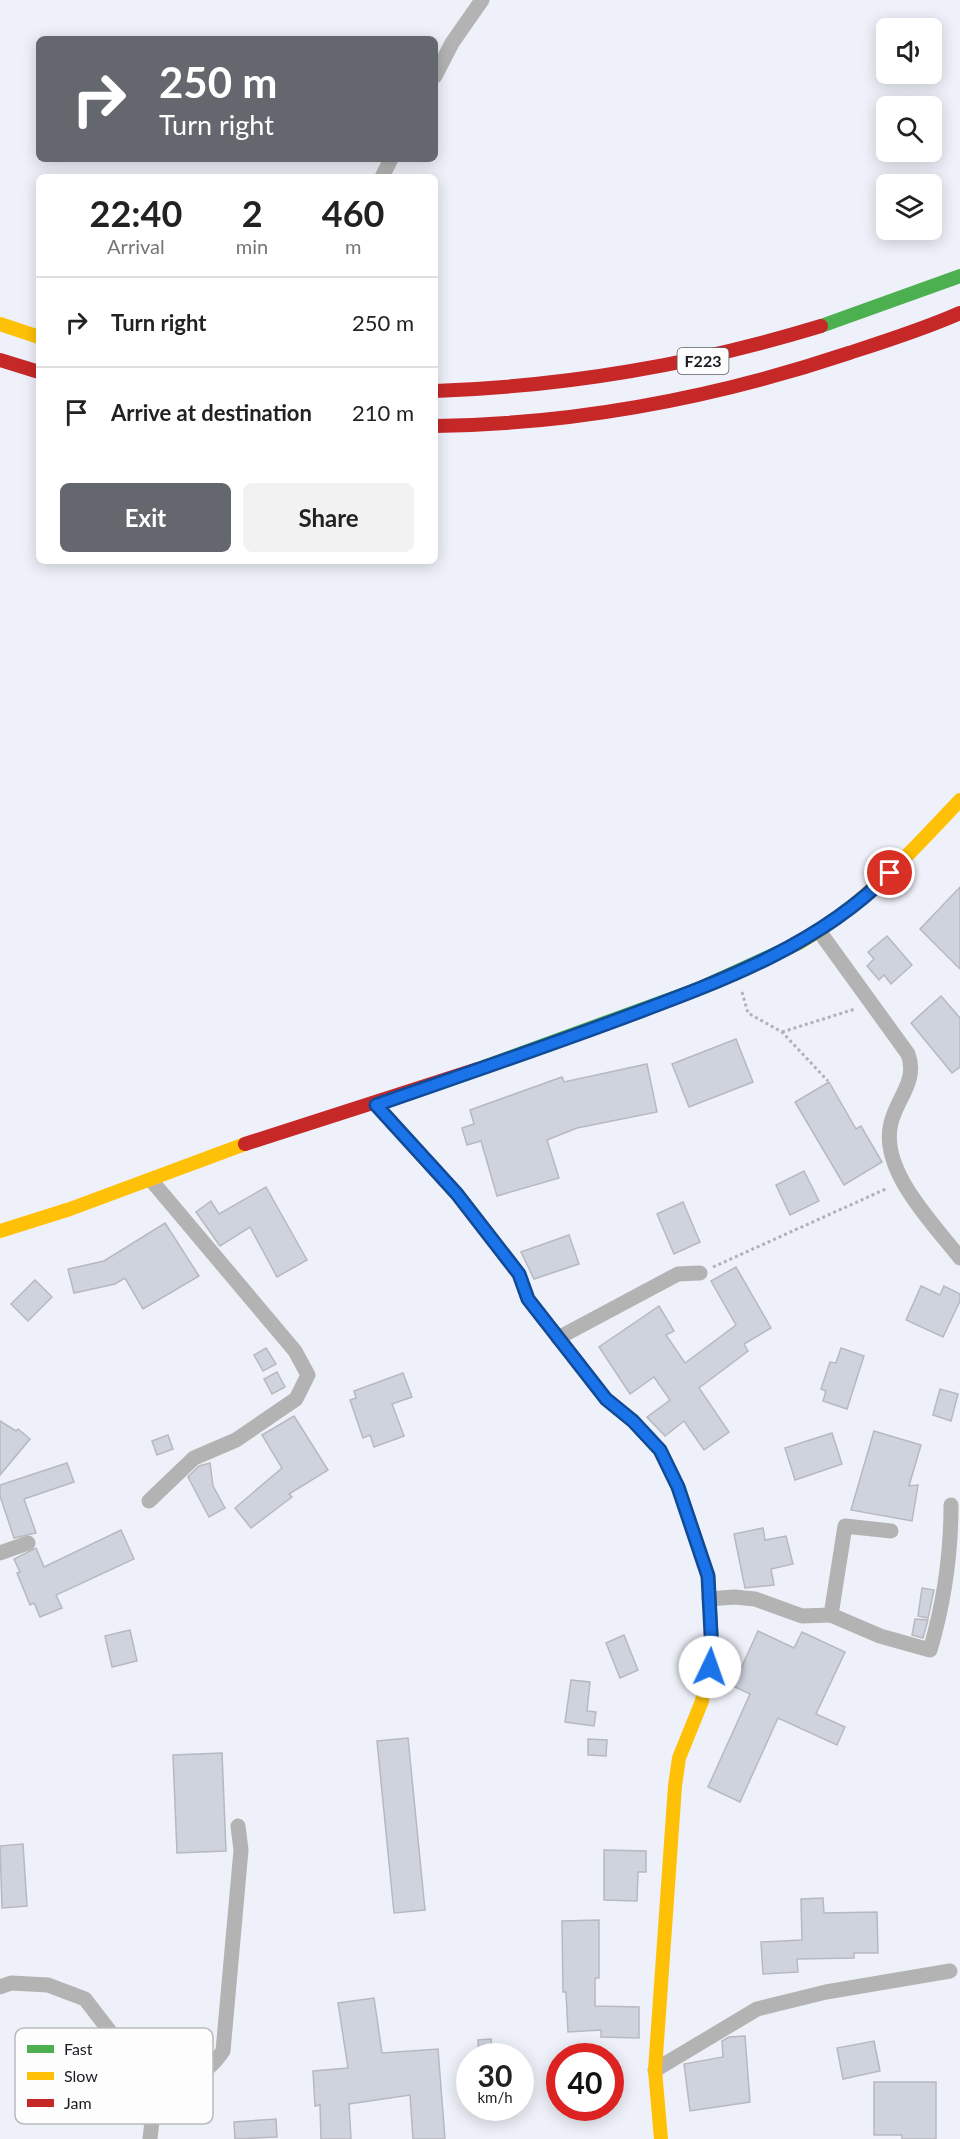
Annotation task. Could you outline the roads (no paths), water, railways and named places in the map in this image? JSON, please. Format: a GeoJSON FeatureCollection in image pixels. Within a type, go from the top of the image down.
{"type":"FeatureCollection","features":[{"type":"Feature","properties":{"kind":"street"},"geometry":{"type":"LineString","coordinates":[[438,70],[452,43],[482,0]]}},
{"type":"Feature","properties":{"kind":"street","name":"F223"},"geometry":{"type":"LineString","coordinates":[[438,392],[498,391],[533,387],[698,362],[802,333],[899,301],[960,276]]}},
{"type":"Feature","properties":{"kind":"street","name":"F223"},"geometry":{"type":"LineString","coordinates":[[438,426],[482,427],[618,413],[714,393],[816,365],[960,313]]}},
{"type":"Feature","properties":{"kind":"street"},"geometry":{"type":"LineString","coordinates":[[0,324],[36,335]]}},
{"type":"Feature","properties":{"kind":"street"},"geometry":{"type":"LineString","coordinates":[[0,360],[36,371]]}},
{"type":"Feature","properties":{"kind":"street"},"geometry":{"type":"LineString","coordinates":[[0,1231],[46,1219],[275,1134],[376,1105],[548,1046],[719,982],[819,931],[876,888],[960,800]]}},
{"type":"Feature","properties":{"kind":"street"},"geometry":{"type":"LineString","coordinates":[[819,931],[910,1061],[912,1076],[891,1122],[889,1134],[891,1154],[907,1190],[960,1258]]}},
{"type":"Feature","properties":{"kind":"street"},"geometry":{"type":"LineString","coordinates":[[376,1105],[457,1194],[519,1274],[528,1299],[606,1399],[633,1421],[660,1450],[678,1487],[708,1576],[712,1653],[702,1701],[679,1758],[675,1786],[655,2070],[661,2139]]}},
{"type":"Feature","properties":{"kind":"street"},"geometry":{"type":"LineString","coordinates":[[149,1501],[194,1458],[236,1440],[296,1399],[308,1375],[295,1351],[151,1180]]}},
{"type":"Feature","properties":{"kind":"street"},"geometry":{"type":"LineString","coordinates":[[558,1338],[678,1274],[700,1273]]}},
{"type":"Feature","properties":{"kind":"street"},"geometry":{"type":"LineString","coordinates":[[709,1599],[744,1598],[802,1616],[831,1615],[880,1636],[930,1650],[939,1620],[951,1541],[951,1505]]}},
{"type":"Feature","properties":{"kind":"street"},"geometry":{"type":"LineString","coordinates":[[831,1615],[845,1526],[891,1531]]}},
{"type":"Feature","properties":{"kind":"street"},"geometry":{"type":"LineString","coordinates":[[0,1553],[28,1543]]}},
{"type":"Feature","properties":{"kind":"street"},"geometry":{"type":"LineString","coordinates":[[213,2066],[224,2051],[241,1850],[237,1826]]}},
{"type":"Feature","properties":{"kind":"street"},"geometry":{"type":"LineString","coordinates":[[655,2070],[756,2009],[826,1992],[950,1971]]}},
{"type":"Feature","properties":{"kind":"street"},"geometry":{"type":"LineString","coordinates":[[4,1982],[48,1985],[85,1999],[107,2028]]}},
{"type":"Feature","properties":{"kind":"street"},"geometry":{"type":"LineString","coordinates":[[150,2139],[152,2124]]}}]}
